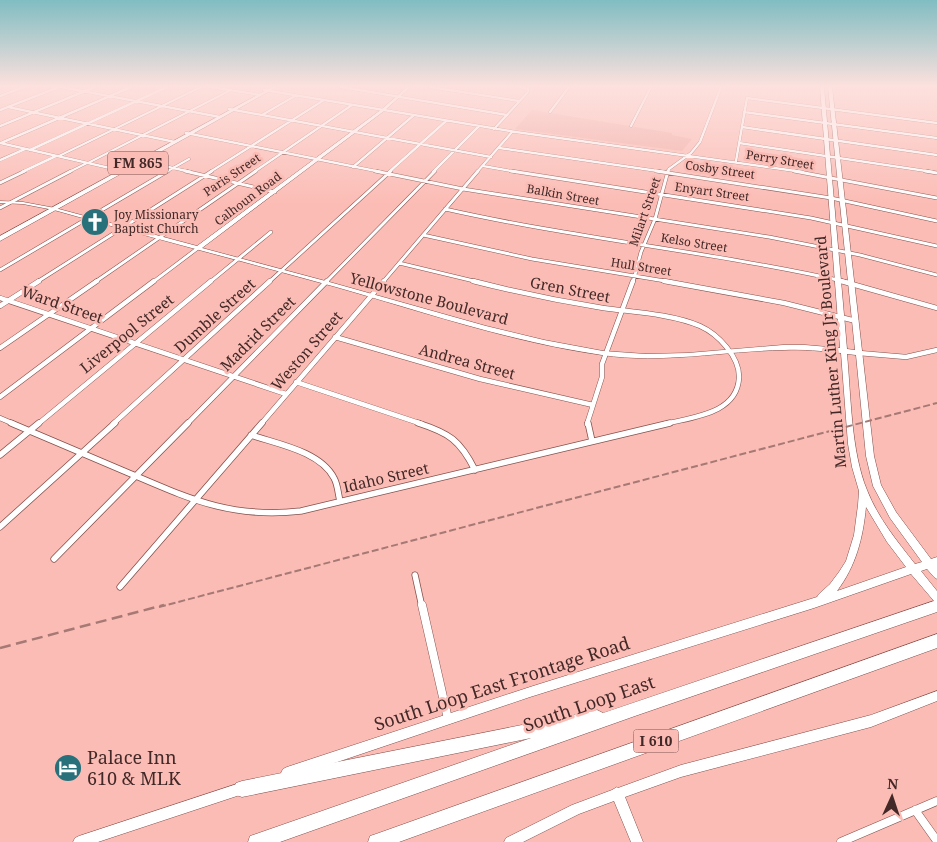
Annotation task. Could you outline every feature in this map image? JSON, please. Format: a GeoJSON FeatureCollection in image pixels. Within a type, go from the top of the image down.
{"type":"FeatureCollection","features":[{"type":"Feature","properties":{"kind":"highway","name":"South Loop East"},"geometry":{"type":"LineString","coordinates":[[256,842],[635,709],[930,609]]}},
{"type":"Feature","properties":{"kind":"highway","name":"I 610"},"geometry":{"type":"LineString","coordinates":[[376,842],[937,641]]}},
{"type":"Feature","properties":{"kind":"highway"},"geometry":{"type":"LineString","coordinates":[[242,788],[635,709]]}},
{"type":"Feature","properties":{"kind":"highway"},"geometry":{"type":"LineString","coordinates":[[398,842],[452,815]]}},
{"type":"Feature","properties":{"kind":"main road","name":"FM 865"},"geometry":{"type":"LineString","coordinates":[[0,235],[201,126]]}},
{"type":"Feature","properties":{"kind":"main road","name":"Calhoun Road"},"geometry":{"type":"LineString","coordinates":[[198,248],[362,126]]}},
{"type":"Feature","properties":{"kind":"main road","name":"Martin Luther King Jr Boulevard"},"geometry":{"type":"LineString","coordinates":[[825,126],[853,452],[863,491],[884,529],[937,598]]}},
{"type":"Feature","properties":{"kind":"main road","name":"Martin Luther King Jr Boulevard"},"geometry":{"type":"LineString","coordinates":[[834,126],[870,456],[877,486],[892,515],[933,562],[937,574]]}},
{"type":"Feature","properties":{"kind":"main road","name":"Yellowstone Boulevard"},"geometry":{"type":"LineString","coordinates":[[0,202],[52,208],[326,283],[439,317],[605,354],[670,356],[775,348],[859,352]]}},
{"type":"Feature","properties":{"kind":"main road","name":"FM 865"},"geometry":{"type":"LineString","coordinates":[[0,239],[52,208]]}},
{"type":"Feature","properties":{"kind":"main road"},"geometry":{"type":"LineString","coordinates":[[850,414],[866,418]]}},
{"type":"Feature","properties":{"kind":"main road"},"geometry":{"type":"LineString","coordinates":[[853,452],[870,456]]}},
{"type":"Feature","properties":{"kind":"main road"},"geometry":{"type":"LineString","coordinates":[[814,603],[830,592],[842,577],[861,525],[863,491]]}},
{"type":"Feature","properties":{"kind":"main road","name":"South Loop East Frontage Road"},"geometry":{"type":"LineString","coordinates":[[79,842],[448,719],[814,603],[933,562]]}},
{"type":"Feature","properties":{"kind":"main road"},"geometry":{"type":"LineString","coordinates":[[510,842],[576,809],[681,770],[871,721],[937,696]]}},
{"type":"Feature","properties":{"kind":"main road"},"geometry":{"type":"LineString","coordinates":[[617,793],[637,842]]}},
{"type":"Feature","properties":{"kind":"street"},"geometry":{"type":"LineString","coordinates":[[0,143],[39,126]]}},
{"type":"Feature","properties":{"kind":"street"},"geometry":{"type":"LineString","coordinates":[[30,150],[82,126]]}},
{"type":"Feature","properties":{"kind":"street"},"geometry":{"type":"LineString","coordinates":[[97,126],[173,142]]}},
{"type":"Feature","properties":{"kind":"street"},"geometry":{"type":"LineString","coordinates":[[0,183],[121,126]]}},
{"type":"Feature","properties":{"kind":"street"},"geometry":{"type":"LineString","coordinates":[[0,208],[159,126]]}},
{"type":"Feature","properties":{"kind":"street"},"geometry":{"type":"LineString","coordinates":[[0,306],[282,126]]}},
{"type":"Feature","properties":{"kind":"street","name":"Paris Street"},"geometry":{"type":"LineString","coordinates":[[0,348],[322,126]]}},
{"type":"Feature","properties":{"kind":"street"},"geometry":{"type":"LineString","coordinates":[[324,126],[491,157]]}},
{"type":"Feature","properties":{"kind":"street"},"geometry":{"type":"LineString","coordinates":[[352,167],[401,126]]}},
{"type":"Feature","properties":{"kind":"street","name":"Dumble Street"},"geometry":{"type":"LineString","coordinates":[[0,527],[440,126]]}},
{"type":"Feature","properties":{"kind":"street","name":"Madrid Street"},"geometry":{"type":"LineString","coordinates":[[54,559],[479,126]]}},
{"type":"Feature","properties":{"kind":"street","name":"Perry Street"},"geometry":{"type":"LineString","coordinates":[[480,126],[736,161],[830,176],[937,198]]}},
{"type":"Feature","properties":{"kind":"street","name":"Milart Street"},"geometry":{"type":"LineString","coordinates":[[592,441],[587,425],[602,377],[602,364],[620,311],[630,294],[643,246],[655,219],[668,173],[671,167],[696,148],[706,126]]}},
{"type":"Feature","properties":{"kind":"street"},"geometry":{"type":"LineString","coordinates":[[844,126],[937,138]]}},
{"type":"Feature","properties":{"kind":"street"},"geometry":{"type":"LineString","coordinates":[[736,161],[742,127],[937,155]]}},
{"type":"Feature","properties":{"kind":"street","name":"Weston Street"},"geometry":{"type":"LineString","coordinates":[[120,587],[512,132]]}},
{"type":"Feature","properties":{"kind":"street","name":"Balkin Street"},"geometry":{"type":"LineString","coordinates":[[188,133],[463,189],[740,232],[836,250],[937,275]]}},
{"type":"Feature","properties":{"kind":"street"},"geometry":{"type":"LineString","coordinates":[[0,143],[121,171]]}},
{"type":"Feature","properties":{"kind":"street"},"geometry":{"type":"LineString","coordinates":[[739,143],[937,174]]}},
{"type":"Feature","properties":{"kind":"street","name":"Cosby Street"},"geometry":{"type":"LineString","coordinates":[[499,148],[831,198],[937,221]]}},
{"type":"Feature","properties":{"kind":"street"},"geometry":{"type":"LineString","coordinates":[[0,160],[25,149]]}},
{"type":"Feature","properties":{"kind":"street"},"geometry":{"type":"LineString","coordinates":[[0,270],[189,159]]}},
{"type":"Feature","properties":{"kind":"street"},"geometry":{"type":"LineString","coordinates":[[139,161],[275,192]]}},
{"type":"Feature","properties":{"kind":"street","name":"Enyart Street"},"geometry":{"type":"LineString","coordinates":[[483,166],[599,186],[765,210],[844,224],[937,246]]}},
{"type":"Feature","properties":{"kind":"street","name":"Kelso Street"},"geometry":{"type":"LineString","coordinates":[[445,209],[528,227],[731,260],[838,280],[898,295],[937,308]]}},
{"type":"Feature","properties":{"kind":"street","name":"Liverpool Street"},"geometry":{"type":"LineString","coordinates":[[0,454],[271,232]]}},
{"type":"Feature","properties":{"kind":"street","name":"Hull Street"},"geometry":{"type":"LineString","coordinates":[[423,235],[532,259],[730,292],[856,321]]}},
{"type":"Feature","properties":{"kind":"street","name":"Calhoun Road"},"geometry":{"type":"LineString","coordinates":[[0,397],[198,248]]}},
{"type":"Feature","properties":{"kind":"street","name":"Gren Street"},"geometry":{"type":"LineString","coordinates":[[399,263],[511,291],[682,320],[700,326],[714,336],[728,351]]}},
{"type":"Feature","properties":{"kind":"street","name":"Ward Street"},"geometry":{"type":"LineString","coordinates":[[0,298],[286,394]]}},
{"type":"Feature","properties":{"kind":"street","name":"Andrea Street"},"geometry":{"type":"LineString","coordinates":[[335,337],[480,380],[593,405]]}},
{"type":"Feature","properties":{"kind":"street"},"geometry":{"type":"LineString","coordinates":[[859,352],[906,357],[937,350]]}},
{"type":"Feature","properties":{"kind":"street","name":"Idaho Street"},"geometry":{"type":"LineString","coordinates":[[0,418],[195,501],[226,510],[262,514],[302,511],[706,414],[725,406],[737,392],[740,379],[728,351]]}},
{"type":"Feature","properties":{"kind":"street"},"geometry":{"type":"LineString","coordinates":[[296,382],[443,431],[459,441],[475,470]]}},
{"type":"Feature","properties":{"kind":"street"},"geometry":{"type":"LineString","coordinates":[[251,435],[310,457],[320,463],[334,478],[340,501]]}},
{"type":"Feature","properties":{"kind":"street"},"geometry":{"type":"LineString","coordinates":[[415,575],[448,719]]}},
{"type":"Feature","properties":{"kind":"street"},"geometry":{"type":"LineString","coordinates":[[840,842],[937,800]]}},
{"type":"Feature","properties":{"kind":"street"},"geometry":{"type":"LineString","coordinates":[[915,810],[937,841]]}},
{"type":"Feature","properties":{"kind":"shaded area"},"geometry":{"type":"Polygon","coordinates":[[[517,126],[631,126],[672,133],[672,135],[692,139],[682,151],[515,129],[517,126]]]}},
{"type":"Feature","properties":{"kind":"railway"},"geometry":{"type":"LineString","coordinates":[[159,607],[937,403]]}},
{"type":"Feature","properties":{"kind":"railway"},"geometry":{"type":"LineString","coordinates":[[0,648],[164,605]]}},
{"type":"Feature","properties":{"kind":"place","name":"Joy Missionary Baptist Church"},"geometry":{"type":"Point","coordinates":[95,222]}},
{"type":"Feature","properties":{"kind":"place","name":"Palace Inn 610 & MLK"},"geometry":{"type":"Point","coordinates":[68,768]}}]}
